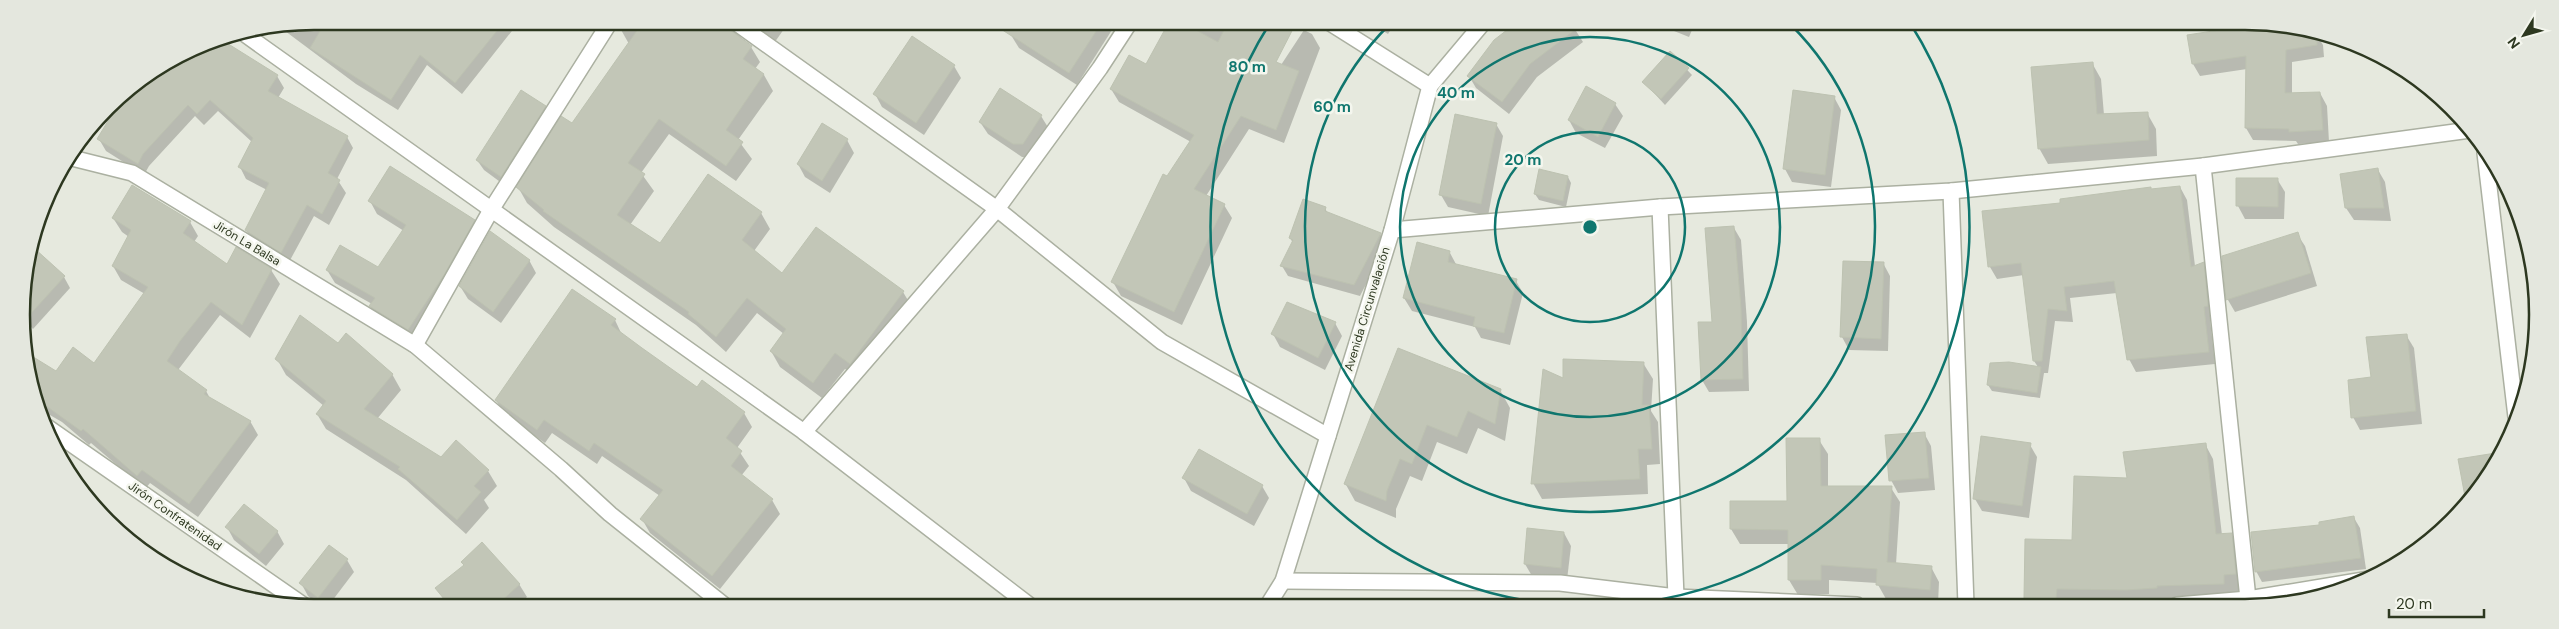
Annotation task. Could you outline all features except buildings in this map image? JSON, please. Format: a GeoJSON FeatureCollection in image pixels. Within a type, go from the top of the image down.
{"type":"FeatureCollection","features":[{"type":"Feature","properties":{"kind":"street"},"geometry":{"type":"LineString","coordinates":[[415,345],[491,210],[605,30]]}},
{"type":"Feature","properties":{"kind":"street"},"geometry":{"type":"LineString","coordinates":[[746,30],[997,209],[1162,342],[1328,436]]}},
{"type":"Feature","properties":{"kind":"street"},"geometry":{"type":"LineString","coordinates":[[804,432],[997,209],[1100,68],[1125,30]]}},
{"type":"Feature","properties":{"kind":"street"},"geometry":{"type":"LineString","coordinates":[[1341,30],[1430,86]]}},
{"type":"Feature","properties":{"kind":"street","name":"Avenida Circunvalación"},"geometry":{"type":"LineString","coordinates":[[1272,599],[1283,581],[1392,230],[1430,86],[1477,30]]}},
{"type":"Feature","properties":{"kind":"street"},"geometry":{"type":"LineString","coordinates":[[250,38],[804,432],[1021,599]]}},
{"type":"Feature","properties":{"kind":"street"},"geometry":{"type":"LineString","coordinates":[[1392,230],[1660,207],[1951,191],[2203,166],[2462,131]]}},
{"type":"Feature","properties":{"kind":"street","name":"Jirón La Balsa"},"geometry":{"type":"LineString","coordinates":[[76,159],[132,174],[415,345],[561,469],[610,514],[716,599]]}},
{"type":"Feature","properties":{"kind":"street"},"geometry":{"type":"LineString","coordinates":[[2203,166],[2248,599]]}},
{"type":"Feature","properties":{"kind":"street"},"geometry":{"type":"LineString","coordinates":[[2488,166],[2515,404]]}},
{"type":"Feature","properties":{"kind":"street"},"geometry":{"type":"LineString","coordinates":[[1951,191],[1966,599]]}},
{"type":"Feature","properties":{"kind":"street"},"geometry":{"type":"LineString","coordinates":[[1660,207],[1676,597]]}},
{"type":"Feature","properties":{"kind":"street","name":"Jirón Confratenidad"},"geometry":{"type":"LineString","coordinates":[[56,433],[293,598]]}},
{"type":"Feature","properties":{"kind":"street"},"geometry":{"type":"LineString","coordinates":[[1283,581],[1560,583],[1676,597],[1721,599]]}},
{"type":"Feature","properties":{"kind":"street"},"geometry":{"type":"LineString","coordinates":[[2250,599],[2331,585]]}}]}
